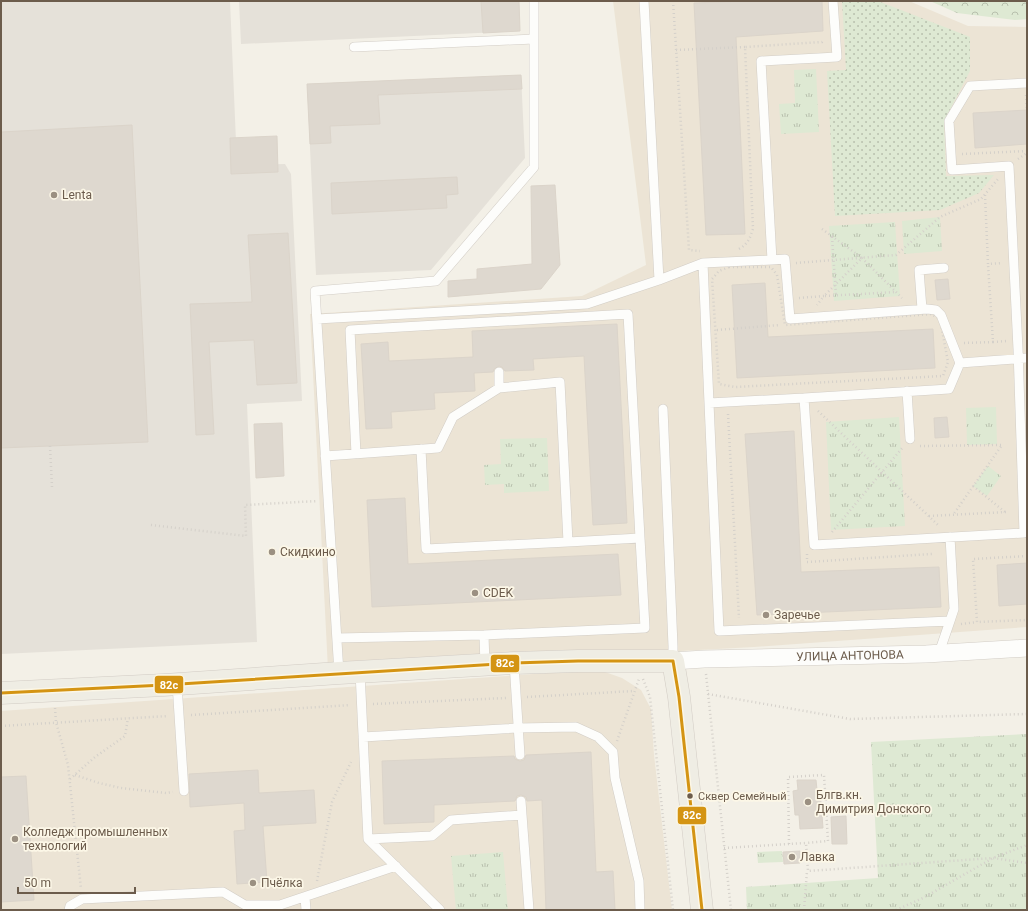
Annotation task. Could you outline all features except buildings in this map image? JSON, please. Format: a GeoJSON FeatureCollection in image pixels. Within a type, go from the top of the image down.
{"type":"FeatureCollection","features":[{"type":"Feature","properties":{"kind":"main road","name":"УЛИЦА АНТОНОВА"},"geometry":{"type":"LineString","coordinates":[[1,693],[177,684],[514,663],[673,661]]}},
{"type":"Feature","properties":{"kind":"main road"},"geometry":{"type":"LineString","coordinates":[[673,661],[679,697],[702,910]]}},
{"type":"Feature","properties":{"kind":"street","name":"УЛИЦА АНТОНОВА"},"geometry":{"type":"LineString","coordinates":[[673,661],[939,653],[1027,648]]}},
{"type":"Feature","properties":{"kind":"lane"},"geometry":{"type":"LineString","coordinates":[[339,673],[315,291],[436,281],[534,167],[534,1]]}},
{"type":"Feature","properties":{"kind":"lane"},"geometry":{"type":"LineString","coordinates":[[644,1],[659,280]]}},
{"type":"Feature","properties":{"kind":"lane"},"geometry":{"type":"LineString","coordinates":[[772,260],[761,61],[837,58],[833,1]]}},
{"type":"Feature","properties":{"kind":"lane"},"geometry":{"type":"LineString","coordinates":[[354,47],[534,39]]}},
{"type":"Feature","properties":{"kind":"lane"},"geometry":{"type":"LineString","coordinates":[[804,398],[814,544],[1024,533],[1022,358],[1013,263],[1009,166],[952,170],[950,121],[970,86],[1027,83]]}},
{"type":"Feature","properties":{"kind":"lane"},"geometry":{"type":"LineString","coordinates":[[317,319],[587,304],[659,280],[703,263],[785,259],[790,319],[936,310],[941,315],[960,363],[949,389],[709,403]]}},
{"type":"Feature","properties":{"kind":"lane"},"geometry":{"type":"LineString","coordinates":[[703,263],[719,631],[954,622]]}},
{"type":"Feature","properties":{"kind":"lane"},"geometry":{"type":"LineString","coordinates":[[917,310],[919,270],[944,268]]}},
{"type":"Feature","properties":{"kind":"lane"},"geometry":{"type":"LineString","coordinates":[[337,638],[484,635],[645,628],[628,314],[496,326],[350,330],[356,454]]}},
{"type":"Feature","properties":{"kind":"lane"},"geometry":{"type":"LineString","coordinates":[[960,363],[1022,358]]}},
{"type":"Feature","properties":{"kind":"lane"},"geometry":{"type":"LineString","coordinates":[[499,372],[499,388]]}},
{"type":"Feature","properties":{"kind":"lane"},"geometry":{"type":"LineString","coordinates":[[325,456],[438,448],[454,417],[499,388],[560,382],[568,542]]}},
{"type":"Feature","properties":{"kind":"lane"},"geometry":{"type":"LineString","coordinates":[[907,391],[910,439]]}},
{"type":"Feature","properties":{"kind":"lane"},"geometry":{"type":"LineString","coordinates":[[663,409],[674,646],[673,661]]}},
{"type":"Feature","properties":{"kind":"lane"},"geometry":{"type":"LineString","coordinates":[[420,449],[426,549],[640,538]]}},
{"type":"Feature","properties":{"kind":"lane"},"geometry":{"type":"LineString","coordinates":[[939,653],[954,622],[950,537]]}},
{"type":"Feature","properties":{"kind":"lane"},"geometry":{"type":"LineString","coordinates":[[484,635],[485,665]]}},
{"type":"Feature","properties":{"kind":"lane"},"geometry":{"type":"LineString","coordinates":[[514,663],[517,728],[520,755]]}},
{"type":"Feature","properties":{"kind":"lane"},"geometry":{"type":"LineString","coordinates":[[360,672],[368,839],[440,910]]}},
{"type":"Feature","properties":{"kind":"lane"},"geometry":{"type":"LineString","coordinates":[[177,684],[184,791]]}},
{"type":"Feature","properties":{"kind":"lane"},"geometry":{"type":"LineString","coordinates":[[363,737],[517,728],[576,727],[598,737],[613,752],[614,778],[639,881],[640,910]]}},
{"type":"Feature","properties":{"kind":"lane"},"geometry":{"type":"LineString","coordinates":[[521,801],[529,910]]}},
{"type":"Feature","properties":{"kind":"lane"},"geometry":{"type":"LineString","coordinates":[[368,839],[432,836],[451,820],[522,815]]}},
{"type":"Feature","properties":{"kind":"lane"},"geometry":{"type":"LineString","coordinates":[[70,910],[70,906],[82,899],[223,892],[245,905],[280,905],[396,866]]}},
{"type":"Feature","properties":{"kind":"lane"},"geometry":{"type":"LineString","coordinates":[[305,897],[306,910]]}},
{"type":"Feature","properties":{"kind":"path"},"geometry":{"type":"LineString","coordinates":[[673,1],[689,250],[699,251]]}},
{"type":"Feature","properties":{"kind":"path"},"geometry":{"type":"LineString","coordinates":[[676,50],[745,47]]}},
{"type":"Feature","properties":{"kind":"path"},"geometry":{"type":"LineString","coordinates":[[1019,95],[1026,94],[1027,110]]}},
{"type":"Feature","properties":{"kind":"path"},"geometry":{"type":"LineString","coordinates":[[962,146],[962,154],[1027,152]]}},
{"type":"Feature","properties":{"kind":"path"},"geometry":{"type":"LineString","coordinates":[[786,263],[896,255],[940,217],[981,199],[1009,166],[1027,152]]}},
{"type":"Feature","properties":{"kind":"path"},"geometry":{"type":"LineString","coordinates":[[952,344],[993,342],[985,194]]}},
{"type":"Feature","properties":{"kind":"path"},"geometry":{"type":"LineString","coordinates":[[822,229],[862,258],[896,292],[917,310]]}},
{"type":"Feature","properties":{"kind":"path"},"geometry":{"type":"LineString","coordinates":[[832,237],[836,295]]}},
{"type":"Feature","properties":{"kind":"path"},"geometry":{"type":"LineString","coordinates":[[808,318],[824,296],[862,258]]}},
{"type":"Feature","properties":{"kind":"path"},"geometry":{"type":"LineString","coordinates":[[988,264],[1013,263]]}},
{"type":"Feature","properties":{"kind":"path"},"geometry":{"type":"LineString","coordinates":[[716,330],[785,325],[931,314],[940,319],[948,362],[943,376],[735,387],[719,384],[712,279],[719,272],[729,267],[771,267],[777,275],[785,325]]}},
{"type":"Feature","properties":{"kind":"path"},"geometry":{"type":"LineString","coordinates":[[789,299],[896,292]]}},
{"type":"Feature","properties":{"kind":"path"},"geometry":{"type":"LineString","coordinates":[[804,398],[950,537]]}},
{"type":"Feature","properties":{"kind":"path"},"geometry":{"type":"LineString","coordinates":[[728,411],[740,621]]}},
{"type":"Feature","properties":{"kind":"path"},"geometry":{"type":"LineString","coordinates":[[807,562],[910,439]]}},
{"type":"Feature","properties":{"kind":"path"},"geometry":{"type":"LineString","coordinates":[[920,446],[1002,445],[954,515]]}},
{"type":"Feature","properties":{"kind":"path"},"geometry":{"type":"LineString","coordinates":[[50,446],[52,487]]}},
{"type":"Feature","properties":{"kind":"path"},"geometry":{"type":"LineString","coordinates":[[928,516],[1006,512],[973,486]]}},
{"type":"Feature","properties":{"kind":"path"},"geometry":{"type":"LineString","coordinates":[[151,525],[246,536],[245,505],[328,500]]}},
{"type":"Feature","properties":{"kind":"path"},"geometry":{"type":"LineString","coordinates":[[806,546],[807,562]]}},
{"type":"Feature","properties":{"kind":"path"},"geometry":{"type":"LineString","coordinates":[[807,562],[932,554]]}},
{"type":"Feature","properties":{"kind":"path"},"geometry":{"type":"LineString","coordinates":[[977,622],[973,559],[1027,556]]}},
{"type":"Feature","properties":{"kind":"path"},"geometry":{"type":"LineString","coordinates":[[954,622],[1027,620]]}},
{"type":"Feature","properties":{"kind":"path"},"geometry":{"type":"LineString","coordinates":[[704,659],[731,910]]}},
{"type":"Feature","properties":{"kind":"path"},"geometry":{"type":"LineString","coordinates":[[613,752],[641,673],[650,698],[673,910]]}},
{"type":"Feature","properties":{"kind":"path"},"geometry":{"type":"LineString","coordinates":[[54,690],[56,722],[68,765],[82,899]]}},
{"type":"Feature","properties":{"kind":"path"},"geometry":{"type":"LineString","coordinates":[[1,726],[362,704],[516,698],[634,691]]}},
{"type":"Feature","properties":{"kind":"path"},"geometry":{"type":"LineString","coordinates":[[708,694],[850,719],[1027,714]]}},
{"type":"Feature","properties":{"kind":"path"},"geometry":{"type":"LineString","coordinates":[[69,780],[95,757],[125,736],[128,718]]}},
{"type":"Feature","properties":{"kind":"path"},"geometry":{"type":"LineString","coordinates":[[314,894],[332,802],[363,737]]}},
{"type":"Feature","properties":{"kind":"path"},"geometry":{"type":"LineString","coordinates":[[75,775],[121,788],[166,793],[184,791]]}},
{"type":"Feature","properties":{"kind":"path"},"geometry":{"type":"LineString","coordinates":[[724,848],[806,844],[828,841],[824,775],[788,777],[789,844]]}},
{"type":"Feature","properties":{"kind":"path"},"geometry":{"type":"LineString","coordinates":[[806,844],[808,871],[993,858],[1027,863]]}},
{"type":"Feature","properties":{"kind":"path"},"geometry":{"type":"LineString","coordinates":[[896,910],[923,898],[993,858],[1027,845]]}},
{"type":"Feature","properties":{"kind":"path"},"geometry":{"type":"LineString","coordinates":[[804,910],[808,863]]}},
{"type":"Feature","properties":{"kind":"shaded area"},"geometry":{"type":"Polygon","coordinates":[[[1,1],[230,1],[237,165],[285,164],[291,174],[302,401],[247,404],[257,642],[1,654],[1,1]]]}},
{"type":"Feature","properties":{"kind":"shaded area"},"geometry":{"type":"Polygon","coordinates":[[[239,1],[519,1],[520,31],[241,44],[239,1]]]}},
{"type":"Feature","properties":{"kind":"shaded area"},"geometry":{"type":"Polygon","coordinates":[[[613,1],[909,1],[968,26],[1027,27],[1027,627],[754,647],[328,670],[310,314],[582,296],[646,265],[613,1]]]}},
{"type":"Feature","properties":{"kind":"shaded area"},"geometry":{"type":"Polygon","coordinates":[[[521,75],[525,158],[431,270],[316,275],[307,84],[521,75]]]}},
{"type":"Feature","properties":{"kind":"shaded area"},"geometry":{"type":"Polygon","coordinates":[[[577,671],[605,672],[622,678],[641,690],[651,709],[654,755],[672,910],[1,910],[1,711],[577,671]]]}},
{"type":"Feature","properties":{"kind":"green space"},"geometry":{"type":"Polygon","coordinates":[[[842,1],[878,1],[970,37],[970,71],[944,121],[946,176],[994,175],[979,193],[940,210],[835,216],[827,71],[846,70],[842,1]]]}},
{"type":"Feature","properties":{"kind":"green space"},"geometry":{"type":"Polygon","coordinates":[[[930,1],[1027,1],[1027,19],[1015,20],[957,13],[930,1]]]}},
{"type":"Feature","properties":{"kind":"green space"},"geometry":{"type":"Polygon","coordinates":[[[816,69],[819,132],[781,134],[779,104],[795,103],[794,70],[816,69]]]}},
{"type":"Feature","properties":{"kind":"green space"},"geometry":{"type":"Polygon","coordinates":[[[940,217],[942,251],[904,254],[902,221],[940,217]]]}},
{"type":"Feature","properties":{"kind":"green space"},"geometry":{"type":"Polygon","coordinates":[[[895,222],[900,296],[834,301],[829,226],[895,222]]]}},
{"type":"Feature","properties":{"kind":"green space"},"geometry":{"type":"Polygon","coordinates":[[[996,407],[997,444],[967,445],[966,408],[996,407]]]}},
{"type":"Feature","properties":{"kind":"green space"},"geometry":{"type":"Polygon","coordinates":[[[899,417],[905,526],[831,530],[826,422],[899,417]]]}},
{"type":"Feature","properties":{"kind":"green space"},"geometry":{"type":"Polygon","coordinates":[[[547,438],[549,491],[504,493],[504,484],[485,485],[484,465],[501,464],[500,439],[547,438]]]}},
{"type":"Feature","properties":{"kind":"green space"},"geometry":{"type":"Polygon","coordinates":[[[988,466],[1001,476],[987,496],[973,486],[988,466]]]}},
{"type":"Feature","properties":{"kind":"green space"},"geometry":{"type":"Polygon","coordinates":[[[1027,734],[1027,910],[747,910],[746,887],[878,878],[871,742],[1027,734]]]}},
{"type":"Feature","properties":{"kind":"green space"},"geometry":{"type":"Polygon","coordinates":[[[782,851],[783,862],[758,863],[757,852],[782,851]]]}},
{"type":"Feature","properties":{"kind":"green space"},"geometry":{"type":"Polygon","coordinates":[[[503,852],[508,910],[456,910],[451,856],[503,852]]]}},
{"type":"Feature","properties":{"kind":"transit line","name":"82с"},"geometry":{"type":"LineString","coordinates":[[673,661],[679,697],[702,910]]}},
{"type":"Feature","properties":{"kind":"transit line","name":"82с"},"geometry":{"type":"LineString","coordinates":[[1,693],[164,685],[514,663],[673,661]]}},
{"type":"Feature","properties":{"kind":"place","name":"Lenta"},"geometry":{"type":"Point","coordinates":[54,195]}},
{"type":"Feature","properties":{"kind":"place","name":"Скидкино"},"geometry":{"type":"Point","coordinates":[272,552]}},
{"type":"Feature","properties":{"kind":"place","name":"CDEK"},"geometry":{"type":"Point","coordinates":[475,593]}},
{"type":"Feature","properties":{"kind":"place","name":"Заречье"},"geometry":{"type":"Point","coordinates":[766,615]}},
{"type":"Feature","properties":{"kind":"place","name":"Сквер Семейный"},"geometry":{"type":"Point","coordinates":[690,796]}},
{"type":"Feature","properties":{"kind":"place","name":"Блгв.кн. Димитрия Донского"},"geometry":{"type":"Point","coordinates":[808,802]}},
{"type":"Feature","properties":{"kind":"place","name":"Колледж промышленных технологий"},"geometry":{"type":"Point","coordinates":[15,839]}},
{"type":"Feature","properties":{"kind":"place","name":"Лавка"},"geometry":{"type":"Point","coordinates":[792,857]}},
{"type":"Feature","properties":{"kind":"place","name":"Пчёлка"},"geometry":{"type":"Point","coordinates":[253,883]}}]}
